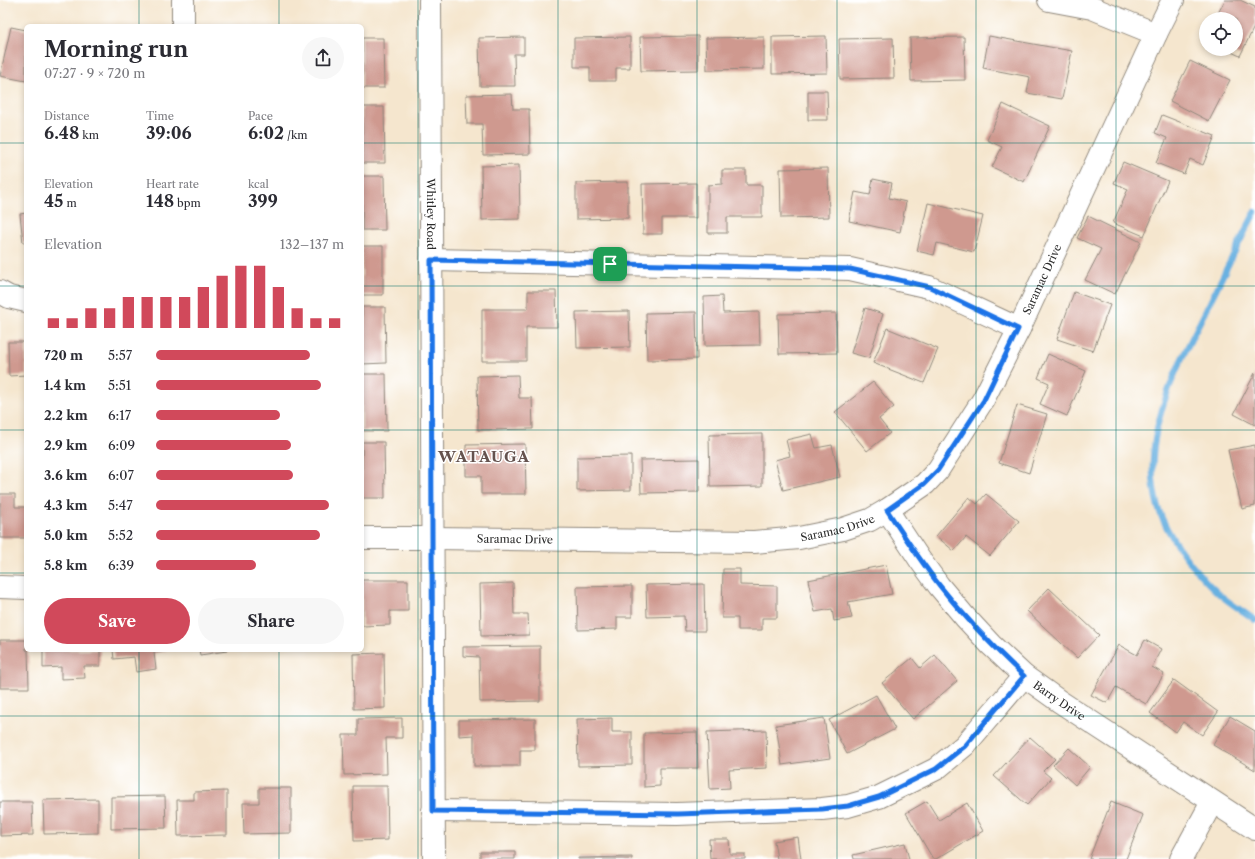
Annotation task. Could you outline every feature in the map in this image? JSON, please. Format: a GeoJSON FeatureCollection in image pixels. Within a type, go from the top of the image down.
{"type":"FeatureCollection","features":[{"type":"Feature","properties":{"kind":"street"},"geometry":{"type":"LineString","coordinates":[[183,0],[183,24]]}},
{"type":"Feature","properties":{"kind":"street","name":"Whitley Road"},"geometry":{"type":"LineString","coordinates":[[430,0],[434,859]]}},
{"type":"Feature","properties":{"kind":"street"},"geometry":{"type":"LineString","coordinates":[[1049,0],[1092,8],[1156,34]]}},
{"type":"Feature","properties":{"kind":"street","name":"Saramac Drive"},"geometry":{"type":"LineString","coordinates":[[364,538],[754,542],[799,538],[843,529],[870,520],[887,510],[924,484],[938,470],[984,400],[1173,0]]}},
{"type":"Feature","properties":{"kind":"street"},"geometry":{"type":"LineString","coordinates":[[431,260],[850,269],[930,287],[1018,329]]}},
{"type":"Feature","properties":{"kind":"street"},"geometry":{"type":"LineString","coordinates":[[0,292],[10,297],[24,300]]}},
{"type":"Feature","properties":{"kind":"street","name":"Barry Drive"},"geometry":{"type":"LineString","coordinates":[[887,510],[920,560],[943,591],[991,645],[1024,676],[1059,701],[1255,829]]}},
{"type":"Feature","properties":{"kind":"street"},"geometry":{"type":"LineString","coordinates":[[0,588],[24,588]]}},
{"type":"Feature","properties":{"kind":"street"},"geometry":{"type":"LineString","coordinates":[[433,811],[678,814],[822,809],[848,806],[879,797],[936,769],[965,746],[1024,676]]}},
{"type":"Feature","properties":{"kind":"street"},"geometry":{"type":"LineString","coordinates":[[1180,859],[1212,802]]}},
{"type":"Feature","properties":{"kind":"building"},"geometry":{"type":"Polygon","coordinates":[[[1225,0],[1240,0],[1255,7],[1255,25],[1243,50],[1243,12],[1219,12],[1225,0]]]}},
{"type":"Feature","properties":{"kind":"building"},"geometry":{"type":"Polygon","coordinates":[[[11,27],[24,30],[24,81],[0,76],[11,27]]]}},
{"type":"Feature","properties":{"kind":"building"},"geometry":{"type":"Polygon","coordinates":[[[698,36],[698,70],[641,71],[640,37],[698,36]]]}},
{"type":"Feature","properties":{"kind":"building"},"geometry":{"type":"Polygon","coordinates":[[[826,36],[827,73],[772,74],[772,37],[826,36]]]}},
{"type":"Feature","properties":{"kind":"building"},"geometry":{"type":"Polygon","coordinates":[[[989,36],[1072,51],[1062,99],[1027,93],[1030,77],[983,68],[989,36]]]}},
{"type":"Feature","properties":{"kind":"building"},"geometry":{"type":"Polygon","coordinates":[[[524,37],[524,54],[514,54],[515,86],[480,86],[479,38],[524,37]]]}},
{"type":"Feature","properties":{"kind":"building"},"geometry":{"type":"Polygon","coordinates":[[[630,37],[630,68],[616,68],[616,81],[590,81],[590,67],[574,67],[574,38],[630,37]]]}},
{"type":"Feature","properties":{"kind":"building"},"geometry":{"type":"Polygon","coordinates":[[[764,37],[764,69],[707,70],[706,38],[764,37]]]}},
{"type":"Feature","properties":{"kind":"building"},"geometry":{"type":"Polygon","coordinates":[[[964,37],[965,80],[911,81],[910,38],[964,37]]]}},
{"type":"Feature","properties":{"kind":"building"},"geometry":{"type":"Polygon","coordinates":[[[364,38],[383,38],[384,88],[364,88],[364,38]]]}},
{"type":"Feature","properties":{"kind":"building"},"geometry":{"type":"Polygon","coordinates":[[[893,38],[894,78],[840,79],[839,39],[893,38]]]}},
{"type":"Feature","properties":{"kind":"building"},"geometry":{"type":"Polygon","coordinates":[[[1190,61],[1230,80],[1209,121],[1170,101],[1190,61]]]}},
{"type":"Feature","properties":{"kind":"building"},"geometry":{"type":"Polygon","coordinates":[[[808,91],[827,91],[828,120],[808,120],[808,91]]]}},
{"type":"Feature","properties":{"kind":"building"},"geometry":{"type":"Polygon","coordinates":[[[512,94],[513,109],[529,109],[530,154],[483,155],[482,124],[467,124],[466,95],[512,94]]]}},
{"type":"Feature","properties":{"kind":"building"},"geometry":{"type":"Polygon","coordinates":[[[1003,104],[1050,126],[1024,182],[992,167],[1002,147],[987,140],[1003,104]]]}},
{"type":"Feature","properties":{"kind":"building"},"geometry":{"type":"Polygon","coordinates":[[[364,107],[384,107],[385,163],[364,163],[364,107]]]}},
{"type":"Feature","properties":{"kind":"building"},"geometry":{"type":"Polygon","coordinates":[[[1162,115],[1215,136],[1203,165],[1190,159],[1184,174],[1156,163],[1167,138],[1155,133],[1162,115]]]}},
{"type":"Feature","properties":{"kind":"building"},"geometry":{"type":"Polygon","coordinates":[[[1123,162],[1168,181],[1144,236],[1113,223],[1128,189],[1114,183],[1123,162]]]}},
{"type":"Feature","properties":{"kind":"building"},"geometry":{"type":"Polygon","coordinates":[[[519,165],[520,219],[482,220],[481,166],[519,165]]]}},
{"type":"Feature","properties":{"kind":"building"},"geometry":{"type":"Polygon","coordinates":[[[828,168],[829,217],[781,218],[780,169],[828,168]]]}},
{"type":"Feature","properties":{"kind":"building"},"geometry":{"type":"Polygon","coordinates":[[[722,170],[746,170],[746,185],[762,185],[762,217],[727,217],[727,233],[708,233],[708,185],[722,184],[722,170]]]}},
{"type":"Feature","properties":{"kind":"building"},"geometry":{"type":"Polygon","coordinates":[[[364,176],[384,176],[385,230],[364,230],[364,176]]]}},
{"type":"Feature","properties":{"kind":"building"},"geometry":{"type":"Polygon","coordinates":[[[873,179],[892,183],[889,198],[906,202],[900,232],[849,221],[855,192],[870,195],[873,179]]]}},
{"type":"Feature","properties":{"kind":"building"},"geometry":{"type":"Polygon","coordinates":[[[628,182],[628,218],[576,219],[576,183],[628,182]]]}},
{"type":"Feature","properties":{"kind":"building"},"geometry":{"type":"Polygon","coordinates":[[[696,183],[696,218],[662,218],[662,234],[643,234],[642,184],[696,183]]]}},
{"type":"Feature","properties":{"kind":"building"},"geometry":{"type":"Polygon","coordinates":[[[928,203],[983,216],[974,252],[937,243],[934,255],[917,251],[928,203]]]}},
{"type":"Feature","properties":{"kind":"building"},"geometry":{"type":"Polygon","coordinates":[[[24,213],[23,243],[20,214],[24,213]]]}},
{"type":"Feature","properties":{"kind":"building"},"geometry":{"type":"Polygon","coordinates":[[[1088,216],[1141,242],[1115,294],[1085,280],[1101,249],[1077,238],[1088,216]]]}},
{"type":"Feature","properties":{"kind":"building"},"geometry":{"type":"Polygon","coordinates":[[[364,246],[383,246],[383,295],[364,295],[364,246]]]}},
{"type":"Feature","properties":{"kind":"building"},"geometry":{"type":"Polygon","coordinates":[[[528,291],[556,291],[557,327],[526,327],[526,361],[482,361],[482,309],[528,309],[528,291]]]}},
{"type":"Feature","properties":{"kind":"building"},"geometry":{"type":"Polygon","coordinates":[[[1074,292],[1110,305],[1093,351],[1057,339],[1074,292]]]}},
{"type":"Feature","properties":{"kind":"building"},"geometry":{"type":"Polygon","coordinates":[[[722,296],[723,313],[759,312],[760,345],[705,346],[704,297],[722,296]]]}},
{"type":"Feature","properties":{"kind":"building"},"geometry":{"type":"Polygon","coordinates":[[[364,307],[385,307],[386,363],[364,364],[364,307]]]}},
{"type":"Feature","properties":{"kind":"building"},"geometry":{"type":"Polygon","coordinates":[[[865,308],[883,314],[869,358],[851,353],[865,308]]]}},
{"type":"Feature","properties":{"kind":"building"},"geometry":{"type":"Polygon","coordinates":[[[629,311],[630,347],[577,348],[576,312],[629,311]]]}},
{"type":"Feature","properties":{"kind":"building"},"geometry":{"type":"Polygon","coordinates":[[[696,312],[697,359],[647,360],[646,313],[696,312]]]}},
{"type":"Feature","properties":{"kind":"building"},"geometry":{"type":"Polygon","coordinates":[[[836,313],[837,353],[779,354],[778,314],[836,313]]]}},
{"type":"Feature","properties":{"kind":"building"},"geometry":{"type":"Polygon","coordinates":[[[887,328],[938,349],[924,383],[873,363],[887,328]]]}},
{"type":"Feature","properties":{"kind":"building"},"geometry":{"type":"Polygon","coordinates":[[[8,342],[24,342],[24,375],[9,376],[8,342]]]}},
{"type":"Feature","properties":{"kind":"building"},"geometry":{"type":"Polygon","coordinates":[[[1048,354],[1086,371],[1067,416],[1040,404],[1049,383],[1038,378],[1048,354]]]}},
{"type":"Feature","properties":{"kind":"building"},"geometry":{"type":"Polygon","coordinates":[[[1255,373],[1255,425],[1234,414],[1255,373]]]}},
{"type":"Feature","properties":{"kind":"building"},"geometry":{"type":"Polygon","coordinates":[[[364,374],[386,374],[387,431],[364,431],[364,374]]]}},
{"type":"Feature","properties":{"kind":"building"},"geometry":{"type":"Polygon","coordinates":[[[518,375],[519,398],[532,398],[533,429],[478,430],[477,376],[518,375]]]}},
{"type":"Feature","properties":{"kind":"building"},"geometry":{"type":"Polygon","coordinates":[[[873,382],[894,407],[879,419],[890,433],[867,451],[835,412],[873,382]]]}},
{"type":"Feature","properties":{"kind":"building"},"geometry":{"type":"Polygon","coordinates":[[[1017,405],[1047,414],[1029,473],[999,463],[1017,405]]]}},
{"type":"Feature","properties":{"kind":"building"},"geometry":{"type":"Polygon","coordinates":[[[762,434],[762,486],[710,487],[709,435],[762,434]]]}},
{"type":"Feature","properties":{"kind":"building"},"geometry":{"type":"Polygon","coordinates":[[[812,434],[816,448],[832,445],[840,477],[783,490],[775,460],[790,456],[786,440],[812,434]]]}},
{"type":"Feature","properties":{"kind":"building"},"geometry":{"type":"Polygon","coordinates":[[[364,442],[384,442],[385,498],[364,498],[364,442]]]}},
{"type":"Feature","properties":{"kind":"building"},"geometry":{"type":"Polygon","coordinates":[[[525,444],[526,494],[481,494],[481,476],[466,476],[466,445],[525,444]]]}},
{"type":"Feature","properties":{"kind":"building"},"geometry":{"type":"Polygon","coordinates":[[[1255,445],[1255,506],[1242,509],[1228,450],[1255,445]]]}},
{"type":"Feature","properties":{"kind":"building"},"geometry":{"type":"Polygon","coordinates":[[[631,456],[631,490],[577,491],[577,457],[631,456]]]}},
{"type":"Feature","properties":{"kind":"building"},"geometry":{"type":"Polygon","coordinates":[[[699,459],[699,492],[641,493],[640,460],[699,459]]]}},
{"type":"Feature","properties":{"kind":"building"},"geometry":{"type":"Polygon","coordinates":[[[0,494],[15,494],[15,507],[24,507],[24,538],[0,538],[0,494]]]}},
{"type":"Feature","properties":{"kind":"building"},"geometry":{"type":"Polygon","coordinates":[[[986,494],[1019,521],[990,556],[966,537],[954,551],[936,536],[969,497],[977,504],[986,494]]]}},
{"type":"Feature","properties":{"kind":"building"},"geometry":{"type":"Polygon","coordinates":[[[886,565],[892,594],[848,602],[852,618],[834,621],[832,609],[815,612],[808,580],[886,565]]]}},
{"type":"Feature","properties":{"kind":"building"},"geometry":{"type":"Polygon","coordinates":[[[723,569],[740,569],[740,585],[777,586],[777,618],[762,618],[762,630],[738,630],[738,618],[722,618],[723,569]]]}},
{"type":"Feature","properties":{"kind":"building"},"geometry":{"type":"Polygon","coordinates":[[[364,580],[408,580],[408,611],[390,611],[390,625],[364,626],[364,580]]]}},
{"type":"Feature","properties":{"kind":"building"},"geometry":{"type":"Polygon","coordinates":[[[513,583],[514,614],[528,614],[529,635],[481,636],[480,584],[513,583]]]}},
{"type":"Feature","properties":{"kind":"building"},"geometry":{"type":"Polygon","coordinates":[[[704,584],[705,631],[685,631],[684,616],[647,617],[646,585],[704,584]]]}},
{"type":"Feature","properties":{"kind":"building"},"geometry":{"type":"Polygon","coordinates":[[[632,586],[632,617],[617,617],[617,629],[578,630],[577,587],[632,586]]]}},
{"type":"Feature","properties":{"kind":"building"},"geometry":{"type":"Polygon","coordinates":[[[1049,588],[1099,635],[1077,658],[1027,611],[1049,588]]]}},
{"type":"Feature","properties":{"kind":"building"},"geometry":{"type":"Polygon","coordinates":[[[0,640],[24,640],[24,652],[28,652],[29,688],[0,688],[0,640]]]}},
{"type":"Feature","properties":{"kind":"building"},"geometry":{"type":"Polygon","coordinates":[[[1145,640],[1161,649],[1152,667],[1164,674],[1146,704],[1116,687],[1107,703],[1091,695],[1119,645],[1137,655],[1145,640]]]}},
{"type":"Feature","properties":{"kind":"building"},"geometry":{"type":"Polygon","coordinates":[[[540,646],[540,701],[480,702],[479,657],[463,656],[463,647],[540,646]]]}},
{"type":"Feature","properties":{"kind":"building"},"geometry":{"type":"Polygon","coordinates":[[[43,652],[100,652],[100,666],[84,666],[85,678],[61,679],[61,667],[43,668],[43,652]]]}},
{"type":"Feature","properties":{"kind":"building"},"geometry":{"type":"Polygon","coordinates":[[[113,652],[160,652],[154,653],[156,669],[136,672],[134,657],[114,659],[113,652]]]}},
{"type":"Feature","properties":{"kind":"building"},"geometry":{"type":"Polygon","coordinates":[[[199,652],[220,652],[200,655],[199,652]]]}},
{"type":"Feature","properties":{"kind":"building"},"geometry":{"type":"Polygon","coordinates":[[[384,653],[385,708],[354,709],[353,654],[384,653]]]}},
{"type":"Feature","properties":{"kind":"building"},"geometry":{"type":"Polygon","coordinates":[[[935,655],[957,681],[913,719],[882,683],[912,658],[920,668],[935,655]]]}},
{"type":"Feature","properties":{"kind":"building"},"geometry":{"type":"Polygon","coordinates":[[[1174,680],[1218,712],[1202,735],[1183,722],[1176,732],[1150,713],[1174,680]]]}},
{"type":"Feature","properties":{"kind":"building"},"geometry":{"type":"Polygon","coordinates":[[[876,695],[895,729],[847,754],[829,720],[876,695]]]}},
{"type":"Feature","properties":{"kind":"building"},"geometry":{"type":"Polygon","coordinates":[[[1230,716],[1255,731],[1255,770],[1213,745],[1230,716]]]}},
{"type":"Feature","properties":{"kind":"building"},"geometry":{"type":"Polygon","coordinates":[[[402,718],[402,738],[386,738],[387,774],[344,775],[343,735],[358,735],[358,719],[402,718]]]}},
{"type":"Feature","properties":{"kind":"building"},"geometry":{"type":"Polygon","coordinates":[[[612,718],[612,732],[632,732],[632,765],[578,766],[577,719],[612,718]]]}},
{"type":"Feature","properties":{"kind":"building"},"geometry":{"type":"Polygon","coordinates":[[[824,718],[830,758],[782,765],[776,725],[824,718]]]}},
{"type":"Feature","properties":{"kind":"building"},"geometry":{"type":"Polygon","coordinates":[[[535,719],[535,750],[520,750],[520,766],[474,766],[474,735],[459,736],[459,720],[535,719]]]}},
{"type":"Feature","properties":{"kind":"building"},"geometry":{"type":"Polygon","coordinates":[[[766,730],[767,768],[729,770],[730,788],[710,789],[707,732],[766,730]]]}},
{"type":"Feature","properties":{"kind":"building"},"geometry":{"type":"Polygon","coordinates":[[[697,732],[698,768],[660,768],[660,786],[644,787],[644,733],[697,732]]]}},
{"type":"Feature","properties":{"kind":"building"},"geometry":{"type":"Polygon","coordinates":[[[1030,737],[1055,759],[1043,771],[1051,778],[1027,805],[994,776],[1030,737]]]}},
{"type":"Feature","properties":{"kind":"building"},"geometry":{"type":"Polygon","coordinates":[[[1069,748],[1090,767],[1075,785],[1053,765],[1069,748]]]}},
{"type":"Feature","properties":{"kind":"building"},"geometry":{"type":"Polygon","coordinates":[[[353,786],[387,786],[388,840],[354,841],[353,786]]]}},
{"type":"Feature","properties":{"kind":"building"},"geometry":{"type":"Polygon","coordinates":[[[259,788],[291,788],[291,833],[244,834],[243,803],[259,803],[259,788]]]}},
{"type":"Feature","properties":{"kind":"building"},"geometry":{"type":"Polygon","coordinates":[[[227,791],[227,835],[178,836],[177,800],[194,800],[194,792],[227,791]]]}},
{"type":"Feature","properties":{"kind":"building"},"geometry":{"type":"Polygon","coordinates":[[[165,796],[166,828],[111,829],[111,797],[165,796]]]}},
{"type":"Feature","properties":{"kind":"building"},"geometry":{"type":"Polygon","coordinates":[[[98,799],[98,833],[44,834],[43,800],[98,799]]]}},
{"type":"Feature","properties":{"kind":"building"},"geometry":{"type":"Polygon","coordinates":[[[927,801],[939,820],[967,803],[983,831],[936,859],[933,859],[906,813],[927,801]]]}},
{"type":"Feature","properties":{"kind":"building"},"geometry":{"type":"Polygon","coordinates":[[[0,802],[32,802],[33,835],[0,836],[0,802]]]}},
{"type":"Feature","properties":{"kind":"building"},"geometry":{"type":"Polygon","coordinates":[[[1111,802],[1143,815],[1126,859],[1089,859],[1111,802]]]}},
{"type":"Feature","properties":{"kind":"building"},"geometry":{"type":"Polygon","coordinates":[[[798,837],[801,859],[777,859],[774,841],[798,837]]]}},
{"type":"Feature","properties":{"kind":"building"},"geometry":{"type":"Polygon","coordinates":[[[709,839],[729,839],[730,854],[745,854],[745,859],[710,859],[709,839]]]}},
{"type":"Feature","properties":{"kind":"building"},"geometry":{"type":"Polygon","coordinates":[[[905,843],[909,859],[854,859],[853,855],[905,843]]]}},
{"type":"Feature","properties":{"kind":"building"},"geometry":{"type":"Polygon","coordinates":[[[480,852],[515,852],[515,859],[480,859],[480,852]]]}},
{"type":"Feature","properties":{"kind":"building"},"geometry":{"type":"Polygon","coordinates":[[[632,857],[632,859],[578,859],[578,858],[632,857]]]}},
{"type":"Feature","properties":{"kind":"waterway"},"geometry":{"type":"LineString","coordinates":[[1255,212],[1184,353],[1173,378],[1157,429],[1153,455],[1153,481],[1158,507],[1162,518],[1175,542],[1209,585],[1255,620]]}},
{"type":"Feature","properties":{"kind":"district","name":"WATAUGA"},"geometry":{"type":"Point","coordinates":[484,456]}},
{"type":"Feature","properties":{"kind":"route"},"geometry":{"type":"LineString","coordinates":[[431,260],[610,264],[850,269],[930,287],[1018,329],[984,400],[938,470],[924,484],[887,510],[939,586],[991,645],[1024,676],[965,746],[936,769],[879,797],[848,806],[822,809],[678,814],[433,811],[431,260]]}}]}
